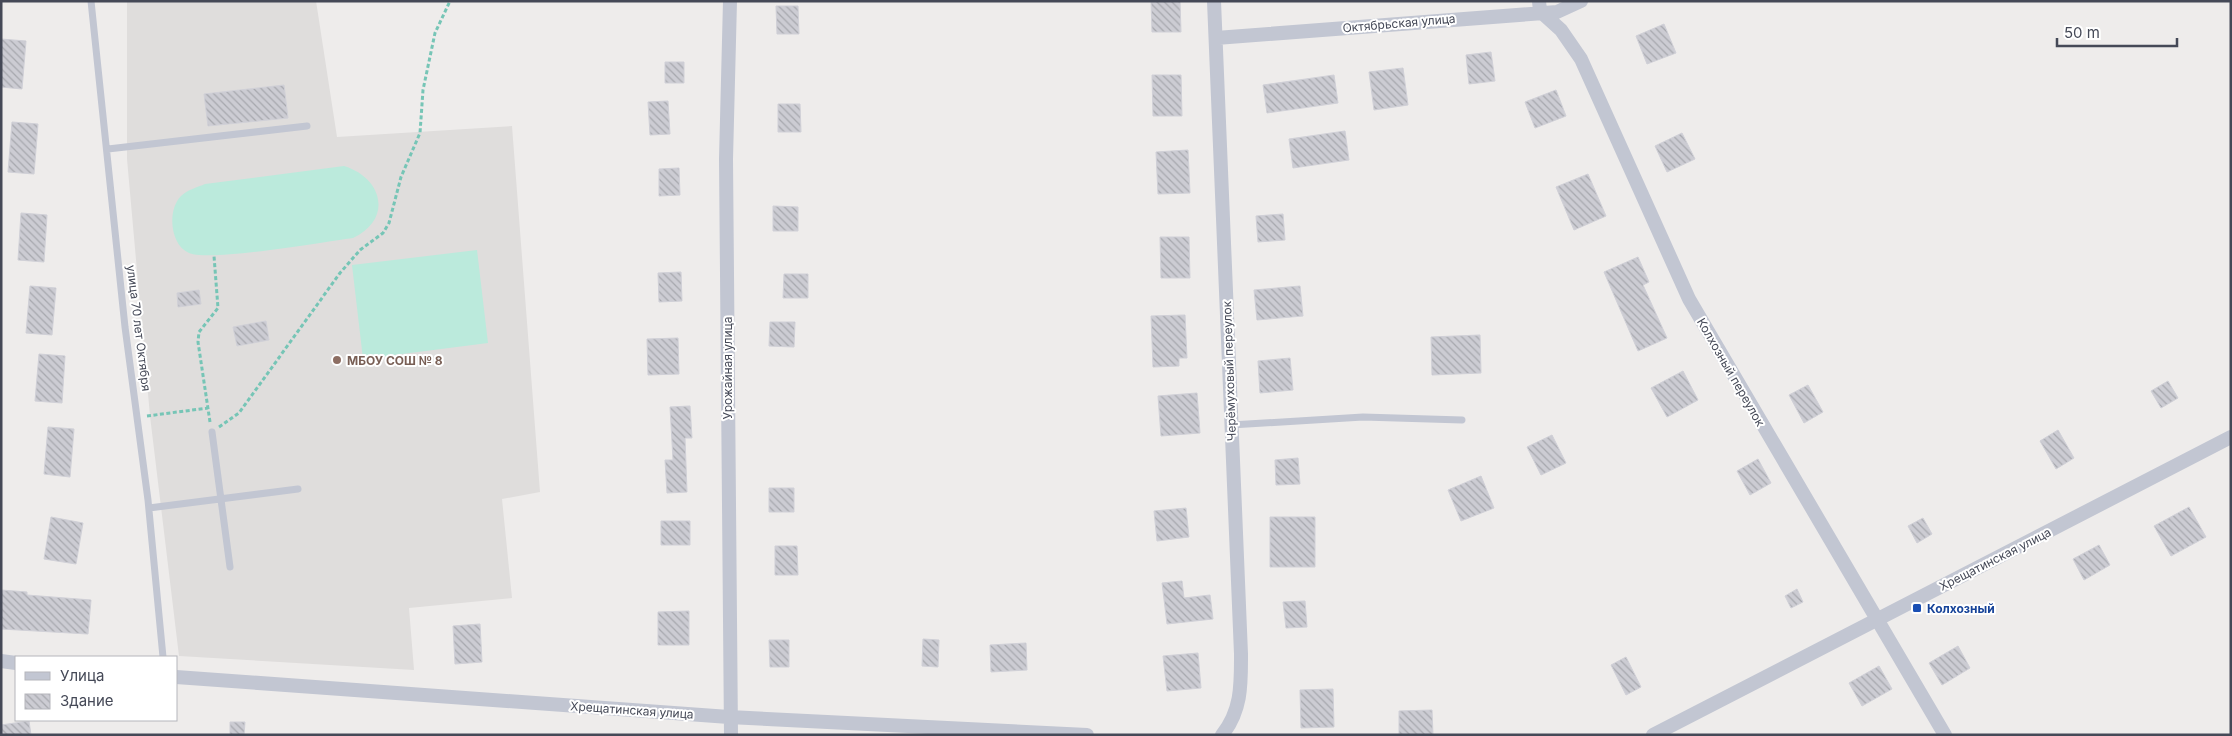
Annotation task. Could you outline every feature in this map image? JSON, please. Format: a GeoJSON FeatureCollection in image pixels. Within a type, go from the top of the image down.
{"type":"FeatureCollection","features":[{"type":"Feature","properties":{"kind":"street","name":"Урожайная улица"},"geometry":{"type":"LineString","coordinates":[[730,1],[726,160],[729,717],[731,735]]}},
{"type":"Feature","properties":{"kind":"street","name":"Черёмуховый переулок"},"geometry":{"type":"LineString","coordinates":[[1214,1],[1241,685],[1238,708],[1231,724],[1222,735]]}},
{"type":"Feature","properties":{"kind":"street","name":"Октябрьская улица"},"geometry":{"type":"LineString","coordinates":[[1216,38],[1540,6],[1557,12],[1581,1]]}},
{"type":"Feature","properties":{"kind":"street","name":"Колхозный переулок"},"geometry":{"type":"LineString","coordinates":[[1540,6],[1561,30],[1581,59],[1688,299],[1945,735]]}},
{"type":"Feature","properties":{"kind":"street","name":"Хрещатинская улица"},"geometry":{"type":"LineString","coordinates":[[1653,735],[2231,437]]}},
{"type":"Feature","properties":{"kind":"street"},"geometry":{"type":"LineString","coordinates":[[1,662],[15,663]]}},
{"type":"Feature","properties":{"kind":"street","name":"Хрещатинская улица"},"geometry":{"type":"LineString","coordinates":[[178,677],[729,717],[1087,735]]}},
{"type":"Feature","properties":{"kind":"lane","name":"улица 70 лет Октября"},"geometry":{"type":"LineString","coordinates":[[91,1],[126,327],[139,417],[164,656]]}},
{"type":"Feature","properties":{"kind":"lane"},"geometry":{"type":"LineString","coordinates":[[108,149],[307,126]]}},
{"type":"Feature","properties":{"kind":"lane"},"geometry":{"type":"LineString","coordinates":[[1231,426],[1363,417],[1462,420]]}},
{"type":"Feature","properties":{"kind":"lane"},"geometry":{"type":"LineString","coordinates":[[212,432],[230,567]]}},
{"type":"Feature","properties":{"kind":"lane"},"geometry":{"type":"LineString","coordinates":[[149,508],[298,489]]}},
{"type":"Feature","properties":{"kind":"path"},"geometry":{"type":"LineString","coordinates":[[214,256],[218,308],[199,332],[198,342],[212,432],[239,413],[340,273],[360,250],[382,233],[388,223],[401,177],[420,132],[423,90],[435,32],[450,1]]}},
{"type":"Feature","properties":{"kind":"path"},"geometry":{"type":"LineString","coordinates":[[139,417],[208,408]]}},
{"type":"Feature","properties":{"kind":"shaded area","name":"МБОУ СОШ № 8"},"geometry":{"type":"Polygon","coordinates":[[[127,1],[316,1],[337,137],[512,126],[540,492],[502,499],[512,598],[409,608],[414,670],[179,656],[150,416],[127,159],[127,1]]]}},
{"type":"Feature","properties":{"kind":"green space"},"geometry":{"type":"Polygon","coordinates":[[[344,166],[357,172],[367,180],[375,189],[378,199],[378,210],[374,220],[366,230],[353,238],[242,253],[201,255],[189,253],[183,249],[174,235],[172,218],[174,210],[181,196],[189,190],[205,184],[344,166]]]}},
{"type":"Feature","properties":{"kind":"green space"},"geometry":{"type":"Polygon","coordinates":[[[477,250],[488,343],[363,359],[352,265],[477,250]]]}},
{"type":"Feature","properties":{"kind":"building"},"geometry":{"type":"Polygon","coordinates":[[[1151,1],[1180,1],[1181,32],[1152,32],[1151,1]]]}},
{"type":"Feature","properties":{"kind":"building"},"geometry":{"type":"Polygon","coordinates":[[[776,6],[798,6],[799,34],[777,34],[776,6]]]}},
{"type":"Feature","properties":{"kind":"building"},"geometry":{"type":"Polygon","coordinates":[[[1664,24],[1676,53],[1647,64],[1636,36],[1664,24]]]}},
{"type":"Feature","properties":{"kind":"building"},"geometry":{"type":"Polygon","coordinates":[[[1,39],[26,41],[22,89],[1,87],[1,39]]]}},
{"type":"Feature","properties":{"kind":"building"},"geometry":{"type":"Polygon","coordinates":[[[1491,52],[1495,81],[1469,84],[1466,55],[1491,52]]]}},
{"type":"Feature","properties":{"kind":"building"},"geometry":{"type":"Polygon","coordinates":[[[665,62],[684,62],[684,83],[665,83],[665,62]]]}},
{"type":"Feature","properties":{"kind":"building"},"geometry":{"type":"Polygon","coordinates":[[[1403,68],[1408,105],[1374,110],[1369,72],[1403,68]]]}},
{"type":"Feature","properties":{"kind":"building"},"geometry":{"type":"Polygon","coordinates":[[[1152,75],[1181,75],[1182,116],[1153,116],[1152,75]]]}},
{"type":"Feature","properties":{"kind":"building"},"geometry":{"type":"Polygon","coordinates":[[[1334,75],[1338,103],[1267,113],[1263,85],[1334,75]]]}},
{"type":"Feature","properties":{"kind":"building"},"geometry":{"type":"Polygon","coordinates":[[[284,85],[288,118],[208,126],[204,94],[284,85]]]}},
{"type":"Feature","properties":{"kind":"building"},"geometry":{"type":"Polygon","coordinates":[[[1556,90],[1566,116],[1535,128],[1525,102],[1556,90]]]}},
{"type":"Feature","properties":{"kind":"building"},"geometry":{"type":"Polygon","coordinates":[[[668,101],[670,134],[650,135],[648,102],[668,101]]]}},
{"type":"Feature","properties":{"kind":"building"},"geometry":{"type":"Polygon","coordinates":[[[778,104],[800,104],[801,132],[778,132],[778,104]]]}},
{"type":"Feature","properties":{"kind":"building"},"geometry":{"type":"Polygon","coordinates":[[[12,122],[38,124],[34,174],[8,172],[12,122]]]}},
{"type":"Feature","properties":{"kind":"building"},"geometry":{"type":"Polygon","coordinates":[[[1345,131],[1349,160],[1293,168],[1289,139],[1345,131]]]}},
{"type":"Feature","properties":{"kind":"building"},"geometry":{"type":"Polygon","coordinates":[[[1682,133],[1695,159],[1667,172],[1655,146],[1682,133]]]}},
{"type":"Feature","properties":{"kind":"building"},"geometry":{"type":"Polygon","coordinates":[[[1188,150],[1190,193],[1158,194],[1156,152],[1188,150]]]}},
{"type":"Feature","properties":{"kind":"building"},"geometry":{"type":"Polygon","coordinates":[[[679,168],[680,195],[659,196],[659,169],[679,168]]]}},
{"type":"Feature","properties":{"kind":"building"},"geometry":{"type":"Polygon","coordinates":[[[1588,174],[1606,216],[1574,230],[1556,187],[1588,174]]]}},
{"type":"Feature","properties":{"kind":"building"},"geometry":{"type":"Polygon","coordinates":[[[773,206],[798,207],[798,231],[773,231],[773,206]]]}},
{"type":"Feature","properties":{"kind":"building"},"geometry":{"type":"Polygon","coordinates":[[[21,213],[47,215],[44,262],[18,260],[21,213]]]}},
{"type":"Feature","properties":{"kind":"building"},"geometry":{"type":"Polygon","coordinates":[[[1283,214],[1285,240],[1258,242],[1256,216],[1283,214]]]}},
{"type":"Feature","properties":{"kind":"building"},"geometry":{"type":"Polygon","coordinates":[[[1160,237],[1189,237],[1190,278],[1161,278],[1160,237]]]}},
{"type":"Feature","properties":{"kind":"building"},"geometry":{"type":"Polygon","coordinates":[[[1638,257],[1649,282],[1643,285],[1667,338],[1638,351],[1604,272],[1638,257]]]}},
{"type":"Feature","properties":{"kind":"building"},"geometry":{"type":"Polygon","coordinates":[[[681,272],[682,301],[659,302],[658,273],[681,272]]]}},
{"type":"Feature","properties":{"kind":"building"},"geometry":{"type":"Polygon","coordinates":[[[784,274],[808,274],[808,298],[783,298],[784,274]]]}},
{"type":"Feature","properties":{"kind":"building"},"geometry":{"type":"Polygon","coordinates":[[[30,286],[56,288],[52,335],[26,333],[30,286]]]}},
{"type":"Feature","properties":{"kind":"building"},"geometry":{"type":"Polygon","coordinates":[[[1300,286],[1303,316],[1257,320],[1254,290],[1300,286]]]}},
{"type":"Feature","properties":{"kind":"building"},"geometry":{"type":"Polygon","coordinates":[[[199,290],[201,304],[178,307],[177,293],[199,290]]]}},
{"type":"Feature","properties":{"kind":"building"},"geometry":{"type":"Polygon","coordinates":[[[1185,315],[1187,358],[1179,358],[1179,366],[1153,367],[1151,316],[1185,315]]]}},
{"type":"Feature","properties":{"kind":"building"},"geometry":{"type":"Polygon","coordinates":[[[266,321],[269,340],[237,346],[233,327],[266,321]]]}},
{"type":"Feature","properties":{"kind":"building"},"geometry":{"type":"Polygon","coordinates":[[[770,322],[795,322],[794,347],[769,346],[770,322]]]}},
{"type":"Feature","properties":{"kind":"building"},"geometry":{"type":"Polygon","coordinates":[[[1480,335],[1481,373],[1432,375],[1431,337],[1480,335]]]}},
{"type":"Feature","properties":{"kind":"building"},"geometry":{"type":"Polygon","coordinates":[[[678,338],[679,374],[648,375],[647,339],[678,338]]]}},
{"type":"Feature","properties":{"kind":"building"},"geometry":{"type":"Polygon","coordinates":[[[39,354],[65,356],[62,403],[35,401],[39,354]]]}},
{"type":"Feature","properties":{"kind":"building"},"geometry":{"type":"Polygon","coordinates":[[[1290,358],[1293,390],[1260,393],[1258,361],[1290,358]]]}},
{"type":"Feature","properties":{"kind":"building"},"geometry":{"type":"Polygon","coordinates":[[[1683,371],[1698,400],[1667,417],[1651,388],[1683,371]]]}},
{"type":"Feature","properties":{"kind":"building"},"geometry":{"type":"Polygon","coordinates":[[[2168,381],[2178,398],[2161,408],[2151,391],[2168,381]]]}},
{"type":"Feature","properties":{"kind":"building"},"geometry":{"type":"Polygon","coordinates":[[[1808,385],[1823,412],[1804,423],[1789,395],[1808,385]]]}},
{"type":"Feature","properties":{"kind":"building"},"geometry":{"type":"Polygon","coordinates":[[[1197,393],[1200,433],[1161,436],[1158,396],[1197,393]]]}},
{"type":"Feature","properties":{"kind":"building"},"geometry":{"type":"Polygon","coordinates":[[[690,406],[692,438],[685,438],[687,492],[667,493],[665,460],[673,460],[670,407],[690,406]]]}},
{"type":"Feature","properties":{"kind":"building"},"geometry":{"type":"Polygon","coordinates":[[[48,427],[74,429],[70,477],[44,474],[48,427]]]}},
{"type":"Feature","properties":{"kind":"building"},"geometry":{"type":"Polygon","coordinates":[[[2058,430],[2074,458],[2056,469],[2040,441],[2058,430]]]}},
{"type":"Feature","properties":{"kind":"building"},"geometry":{"type":"Polygon","coordinates":[[[1552,435],[1566,463],[1541,475],[1527,447],[1552,435]]]}},
{"type":"Feature","properties":{"kind":"building"},"geometry":{"type":"Polygon","coordinates":[[[1298,458],[1300,484],[1276,485],[1275,460],[1298,458]]]}},
{"type":"Feature","properties":{"kind":"building"},"geometry":{"type":"Polygon","coordinates":[[[1758,459],[1771,483],[1750,495],[1737,471],[1758,459]]]}},
{"type":"Feature","properties":{"kind":"building"},"geometry":{"type":"Polygon","coordinates":[[[1481,476],[1494,508],[1461,521],[1448,490],[1481,476]]]}},
{"type":"Feature","properties":{"kind":"building"},"geometry":{"type":"Polygon","coordinates":[[[769,488],[794,488],[794,512],[769,512],[769,488]]]}},
{"type":"Feature","properties":{"kind":"building"},"geometry":{"type":"Polygon","coordinates":[[[2189,507],[2206,537],[2171,556],[2154,526],[2189,507]]]}},
{"type":"Feature","properties":{"kind":"building"},"geometry":{"type":"Polygon","coordinates":[[[1186,508],[1189,537],[1157,541],[1154,511],[1186,508]]]}},
{"type":"Feature","properties":{"kind":"building"},"geometry":{"type":"Polygon","coordinates":[[[51,517],[83,523],[76,564],[44,559],[51,517]]]}},
{"type":"Feature","properties":{"kind":"building"},"geometry":{"type":"Polygon","coordinates":[[[1270,517],[1315,517],[1315,567],[1270,567],[1270,517]]]}},
{"type":"Feature","properties":{"kind":"building"},"geometry":{"type":"Polygon","coordinates":[[[1923,518],[1932,534],[1917,543],[1908,526],[1923,518]]]}},
{"type":"Feature","properties":{"kind":"building"},"geometry":{"type":"Polygon","coordinates":[[[661,521],[690,521],[690,545],[661,545],[661,521]]]}},
{"type":"Feature","properties":{"kind":"building"},"geometry":{"type":"Polygon","coordinates":[[[2099,545],[2110,565],[2084,580],[2073,559],[2099,545]]]}},
{"type":"Feature","properties":{"kind":"building"},"geometry":{"type":"Polygon","coordinates":[[[775,546],[797,546],[798,575],[775,575],[775,546]]]}},
{"type":"Feature","properties":{"kind":"building"},"geometry":{"type":"Polygon","coordinates":[[[1182,581],[1184,598],[1210,595],[1213,619],[1167,624],[1162,583],[1182,581]]]}},
{"type":"Feature","properties":{"kind":"building"},"geometry":{"type":"Polygon","coordinates":[[[1797,589],[1803,602],[1791,608],[1785,596],[1797,589]]]}},
{"type":"Feature","properties":{"kind":"building"},"geometry":{"type":"Polygon","coordinates":[[[1,590],[27,592],[27,595],[91,600],[88,634],[1,629],[1,590]]]}},
{"type":"Feature","properties":{"kind":"building"},"geometry":{"type":"Polygon","coordinates":[[[1305,601],[1307,627],[1286,628],[1283,602],[1305,601]]]}},
{"type":"Feature","properties":{"kind":"building"},"geometry":{"type":"Polygon","coordinates":[[[689,611],[689,645],[658,645],[658,612],[689,611]]]}},
{"type":"Feature","properties":{"kind":"building"},"geometry":{"type":"Polygon","coordinates":[[[480,624],[482,662],[455,664],[453,626],[480,624]]]}},
{"type":"Feature","properties":{"kind":"building"},"geometry":{"type":"Polygon","coordinates":[[[923,639],[939,640],[938,667],[922,666],[923,639]]]}},
{"type":"Feature","properties":{"kind":"building"},"geometry":{"type":"Polygon","coordinates":[[[769,640],[789,640],[789,667],[770,667],[769,640]]]}},
{"type":"Feature","properties":{"kind":"building"},"geometry":{"type":"Polygon","coordinates":[[[1026,643],[1027,670],[991,672],[990,645],[1026,643]]]}},
{"type":"Feature","properties":{"kind":"building"},"geometry":{"type":"Polygon","coordinates":[[[1958,646],[1970,668],[1942,685],[1929,663],[1958,646]]]}},
{"type":"Feature","properties":{"kind":"building"},"geometry":{"type":"Polygon","coordinates":[[[1198,653],[1201,688],[1167,691],[1163,656],[1198,653]]]}},
{"type":"Feature","properties":{"kind":"building"},"geometry":{"type":"Polygon","coordinates":[[[1626,657],[1641,687],[1626,695],[1611,665],[1626,657]]]}},
{"type":"Feature","properties":{"kind":"building"},"geometry":{"type":"Polygon","coordinates":[[[1879,666],[1892,689],[1862,706],[1849,683],[1879,666]]]}},
{"type":"Feature","properties":{"kind":"building"},"geometry":{"type":"Polygon","coordinates":[[[1333,689],[1334,727],[1301,728],[1300,690],[1333,689]]]}},
{"type":"Feature","properties":{"kind":"building"},"geometry":{"type":"Polygon","coordinates":[[[1432,710],[1433,735],[1399,735],[1399,711],[1432,710]]]}},
{"type":"Feature","properties":{"kind":"building"},"geometry":{"type":"Polygon","coordinates":[[[29,721],[31,735],[1,735],[1,725],[29,721]]]}},
{"type":"Feature","properties":{"kind":"building"},"geometry":{"type":"Polygon","coordinates":[[[230,722],[245,722],[244,735],[230,735],[230,722]]]}},
{"type":"Feature","properties":{"kind":"place","name":"МБОУ СОШ № 8"},"geometry":{"type":"Point","coordinates":[337,360]}},
{"type":"Feature","properties":{"kind":"place","name":"Колхозный"},"geometry":{"type":"Point","coordinates":[1917,608]}}]}
